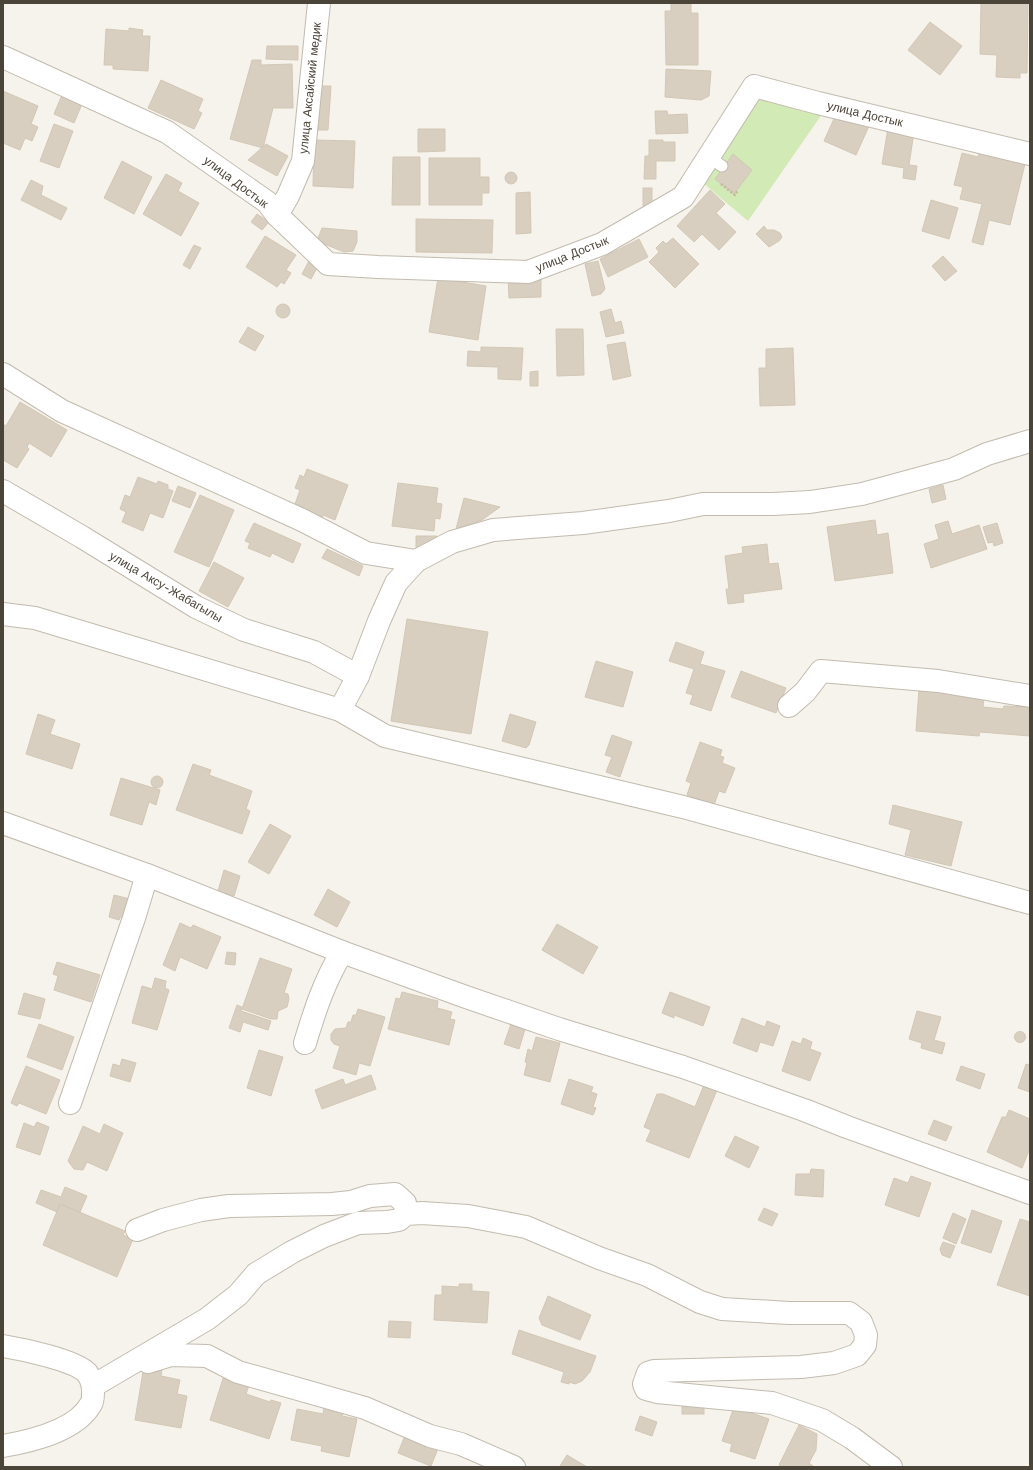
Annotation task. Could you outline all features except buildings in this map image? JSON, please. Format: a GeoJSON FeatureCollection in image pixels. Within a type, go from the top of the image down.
{"type":"FeatureCollection","features":[{"type":"Feature","properties":{"kind":"street","name":"улица Аксайский медик"},"geometry":{"type":"LineString","coordinates":[[276,215],[288,196],[303,161],[319,3]]}},
{"type":"Feature","properties":{"kind":"street","name":"улица Достык"},"geometry":{"type":"LineString","coordinates":[[3,57],[167,132],[267,202],[276,215],[328,264],[378,268],[528,272],[602,244],[683,197],[715,162],[754,86],[1030,154]]}},
{"type":"Feature","properties":{"kind":"street"},"geometry":{"type":"LineString","coordinates":[[3,374],[62,411],[302,520],[366,553],[389,570],[396,583]]}},
{"type":"Feature","properties":{"kind":"street"},"geometry":{"type":"LineString","coordinates":[[340,710],[358,676],[379,620],[396,583],[416,561],[452,542],[493,530],[583,523],[669,511],[703,504],[772,504],[810,502],[862,494],[954,468],[987,454],[1030,441]]}},
{"type":"Feature","properties":{"kind":"street","name":"улица Аксу-Жабагылы"},"geometry":{"type":"LineString","coordinates":[[3,491],[82,537],[196,607],[244,630],[314,652],[358,676]]}},
{"type":"Feature","properties":{"kind":"street"},"geometry":{"type":"LineString","coordinates":[[366,553],[416,561]]}},
{"type":"Feature","properties":{"kind":"street"},"geometry":{"type":"LineString","coordinates":[[3,614],[36,618],[340,710],[386,736],[683,807],[1030,902]]}},
{"type":"Feature","properties":{"kind":"street"},"geometry":{"type":"LineString","coordinates":[[790,706],[805,692],[821,671],[938,681],[1030,696]]}},
{"type":"Feature","properties":{"kind":"street"},"geometry":{"type":"LineString","coordinates":[[3,822],[147,875],[342,952],[559,1029],[697,1072],[1030,1193]]}},
{"type":"Feature","properties":{"kind":"street"},"geometry":{"type":"LineString","coordinates":[[70,1103],[134,918],[147,875]]}},
{"type":"Feature","properties":{"kind":"street"},"geometry":{"type":"LineString","coordinates":[[305,1043],[317,1002],[330,971],[342,952]]}},
{"type":"Feature","properties":{"kind":"street"},"geometry":{"type":"LineString","coordinates":[[137,1230],[163,1220],[201,1210],[230,1206],[332,1204],[351,1202],[370,1196],[396,1194],[405,1203],[406,1214]]}},
{"type":"Feature","properties":{"kind":"street"},"geometry":{"type":"LineString","coordinates":[[93,1386],[207,1319],[238,1294],[256,1274],[292,1252],[324,1236],[358,1223],[399,1220],[406,1214],[422,1213],[468,1216],[526,1227],[599,1258],[648,1275],[700,1302],[722,1309],[789,1313],[849,1313],[861,1322],[866,1336],[865,1345],[857,1355],[834,1363],[801,1367],[654,1371],[648,1373],[644,1384],[646,1389],[657,1392],[772,1403],[822,1420],[852,1438],[891,1467]]}},
{"type":"Feature","properties":{"kind":"street"},"geometry":{"type":"LineString","coordinates":[[194,1327],[192,1343],[207,1356],[238,1372],[365,1408],[430,1436],[460,1444],[514,1467]]}},
{"type":"Feature","properties":{"kind":"street"},"geometry":{"type":"LineString","coordinates":[[3,1346],[46,1356],[77,1366],[87,1373],[93,1386],[92,1404],[76,1421],[48,1435],[3,1446]]}},
{"type":"Feature","properties":{"kind":"street"},"geometry":{"type":"LineString","coordinates":[[113,1374],[171,1355],[207,1356]]}},
{"type":"Feature","properties":{"kind":"green space"},"geometry":{"type":"Polygon","coordinates":[[[755,87],[827,107],[748,221],[697,178],[755,87]]]}}]}
